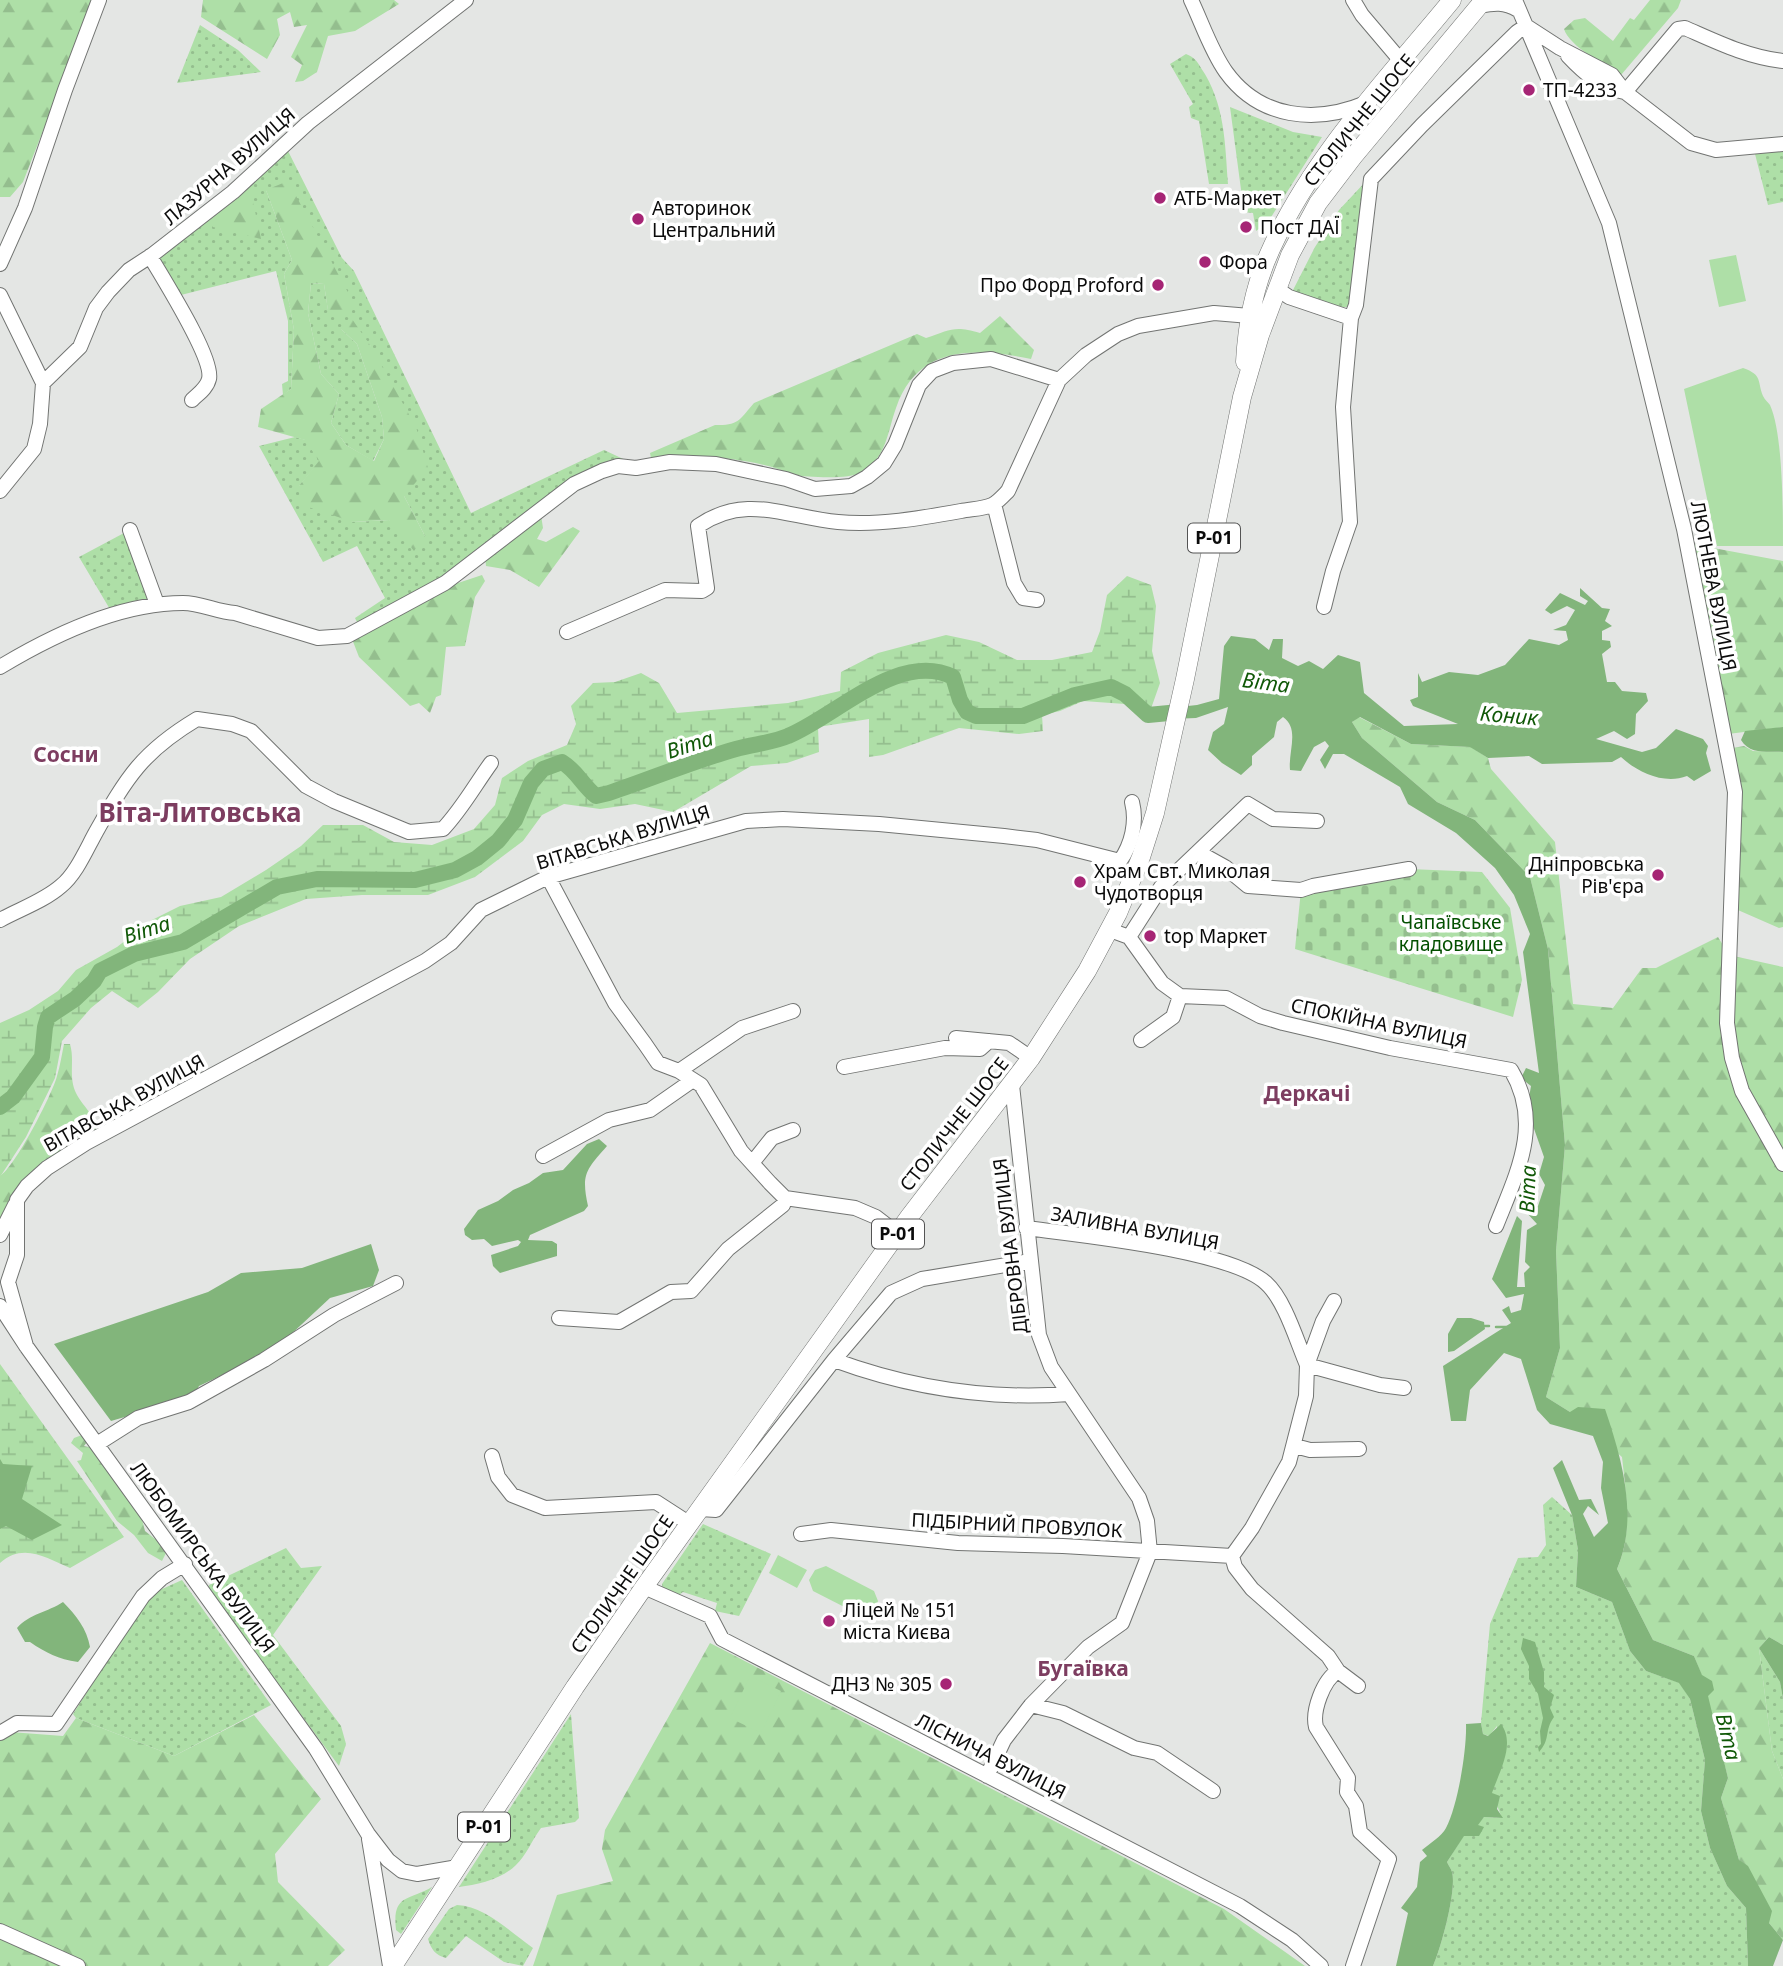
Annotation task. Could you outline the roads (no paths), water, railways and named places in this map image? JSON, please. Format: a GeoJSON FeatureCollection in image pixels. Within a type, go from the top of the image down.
{"type":"FeatureCollection","features":[{"type":"Feature","properties":{"kind":"main road","name":"СТОЛИЧНЕ ШОСЕ"},"geometry":{"type":"LineString","coordinates":[[391,1966],[644,1587],[898,1234],[1012,1085],[1068,1004],[1110,930],[1141,857],[1170,754],[1242,397],[1250,316],[1270,249],[1327,156],[1452,0]]}},
{"type":"Feature","properties":{"kind":"main road","name":"СТОЛИЧНЕ ШОСЕ"},"geometry":{"type":"LineString","coordinates":[[1242,397],[1276,288],[1290,254],[1318,203],[1481,3]]}},
{"type":"Feature","properties":{"kind":"main road"},"geometry":{"type":"LineString","coordinates":[[1367,103],[1371,117],[1376,120],[1388,116]]}},
{"type":"Feature","properties":{"kind":"street"},"geometry":{"type":"LineString","coordinates":[[0,264],[25,208],[99,0]]}},
{"type":"Feature","properties":{"kind":"street","name":"ЛАЗУРНА ВУЛИЦЯ"},"geometry":{"type":"LineString","coordinates":[[43,383],[80,347],[96,308],[129,270],[233,191],[313,119],[466,0]]}},
{"type":"Feature","properties":{"kind":"street"},"geometry":{"type":"LineString","coordinates":[[1191,0],[1225,71],[1251,97],[1265,106],[1303,116],[1314,116],[1367,103]]}},
{"type":"Feature","properties":{"kind":"street"},"geometry":{"type":"LineString","coordinates":[[1353,0],[1362,15],[1401,61]]}},
{"type":"Feature","properties":{"kind":"street","name":"ЛЮТНЕВА ВУЛИЦЯ"},"geometry":{"type":"LineString","coordinates":[[1481,3],[1516,5],[1609,223],[1684,529],[1734,792],[1727,1023],[1732,1058],[1742,1091],[1783,1164]]}},
{"type":"Feature","properties":{"kind":"street"},"geometry":{"type":"LineString","coordinates":[[1324,607],[1350,522],[1343,407],[1350,318],[1356,304],[1371,179],[1488,60],[1526,26],[1560,48],[1612,75],[1625,92],[1691,143],[1716,150],[1783,144]]}},
{"type":"Feature","properties":{"kind":"street"},"geometry":{"type":"LineString","coordinates":[[1625,92],[1678,29],[1685,28],[1763,59],[1783,61]]}},
{"type":"Feature","properties":{"kind":"street"},"geometry":{"type":"LineString","coordinates":[[150,256],[206,355],[210,377],[206,386],[192,400]]}},
{"type":"Feature","properties":{"kind":"street"},"geometry":{"type":"LineString","coordinates":[[1276,288],[1289,297],[1350,318]]}},
{"type":"Feature","properties":{"kind":"street"},"geometry":{"type":"LineString","coordinates":[[0,295],[43,383],[40,424],[34,449],[0,491]]}},
{"type":"Feature","properties":{"kind":"street"},"geometry":{"type":"LineString","coordinates":[[567,632],[665,590],[702,591],[707,588],[698,526],[713,516],[741,508],[766,509],[840,522],[889,521],[994,504],[1008,491],[1059,380],[1087,355],[1118,334],[1138,326],[1214,313],[1250,316]]}},
{"type":"Feature","properties":{"kind":"street"},"geometry":{"type":"LineString","coordinates":[[0,667],[58,634],[157,604],[186,603],[208,606],[223,613],[235,613],[318,638],[347,636],[445,583],[574,484],[618,466],[636,468],[670,462],[716,464],[786,479],[814,489],[851,486],[867,478],[884,463],[895,445],[919,385],[932,370],[953,363],[991,359],[1059,380]]}},
{"type":"Feature","properties":{"kind":"street"},"geometry":{"type":"LineString","coordinates":[[994,504],[1014,583],[1023,598],[1037,600]]}},
{"type":"Feature","properties":{"kind":"street"},"geometry":{"type":"LineString","coordinates":[[130,530],[157,604]]}},
{"type":"Feature","properties":{"kind":"street"},"geometry":{"type":"LineString","coordinates":[[0,920],[63,885],[123,784],[144,758],[197,719],[232,724],[251,731],[306,786],[334,801],[409,832],[443,830],[455,817],[491,763]]}},
{"type":"Feature","properties":{"kind":"street","name":"ВІТАВСЬКА ВУЛИЦЯ"},"geometry":{"type":"LineString","coordinates":[[0,1235],[27,1186],[73,1150],[425,961],[451,943],[481,910],[548,877],[746,821],[783,819],[879,824],[1038,840],[1120,861],[1128,851],[1135,816],[1132,802]]}},
{"type":"Feature","properties":{"kind":"street"},"geometry":{"type":"LineString","coordinates":[[1129,937],[1161,887],[1248,804],[1273,819],[1317,821]]}},
{"type":"Feature","properties":{"kind":"street"},"geometry":{"type":"LineString","coordinates":[[1198,852],[1225,867],[1248,886],[1257,888],[1301,890],[1409,869]]}},
{"type":"Feature","properties":{"kind":"street"},"geometry":{"type":"LineString","coordinates":[[548,877],[615,1003],[658,1063],[679,1071],[701,1085],[741,1151],[785,1198],[855,1208],[876,1217],[898,1234]]}},
{"type":"Feature","properties":{"kind":"street"},"geometry":{"type":"LineString","coordinates":[[1110,930],[1129,937],[1162,983],[1180,996],[1173,1017],[1141,1040]]}},
{"type":"Feature","properties":{"kind":"street","name":"СПОКІЙНА ВУЛИЦЯ"},"geometry":{"type":"LineString","coordinates":[[1180,996],[1226,999],[1259,1016],[1283,1023],[1390,1048],[1511,1070],[1518,1082],[1524,1105],[1527,1134],[1496,1226]]}},
{"type":"Feature","properties":{"kind":"street"},"geometry":{"type":"LineString","coordinates":[[679,1071],[742,1028],[793,1011]]}},
{"type":"Feature","properties":{"kind":"street"},"geometry":{"type":"LineString","coordinates":[[956,1038],[1009,1043],[1031,1058]]}},
{"type":"Feature","properties":{"kind":"street"},"geometry":{"type":"LineString","coordinates":[[844,1067],[945,1048],[980,1049],[989,1041]]}},
{"type":"Feature","properties":{"kind":"street"},"geometry":{"type":"LineString","coordinates":[[543,1156],[610,1120],[650,1110],[693,1080]]}},
{"type":"Feature","properties":{"kind":"street","name":"ДІБРОВНА ВУЛИЦЯ"},"geometry":{"type":"LineString","coordinates":[[987,1776],[1004,1740],[1031,1705],[1088,1647],[1122,1623],[1150,1552],[1147,1521],[1139,1498],[1051,1367],[1039,1335],[1012,1085]]}},
{"type":"Feature","properties":{"kind":"street"},"geometry":{"type":"LineString","coordinates":[[752,1163],[772,1138],[793,1130]]}},
{"type":"Feature","properties":{"kind":"street"},"geometry":{"type":"LineString","coordinates":[[559,1318],[619,1322],[671,1292],[691,1291],[728,1249],[783,1205],[785,1198]]}},
{"type":"Feature","properties":{"kind":"street"},"geometry":{"type":"LineString","coordinates":[[17,1200],[17,1255],[8,1282],[26,1346]]}},
{"type":"Feature","properties":{"kind":"street","name":"ЗАЛИВНА ВУЛИЦЯ"},"geometry":{"type":"LineString","coordinates":[[1026,1228],[1183,1252],[1230,1265],[1257,1277],[1267,1284],[1277,1297],[1307,1365]]}},
{"type":"Feature","properties":{"kind":"street"},"geometry":{"type":"LineString","coordinates":[[700,1509],[716,1510],[834,1360],[891,1293],[922,1279],[1030,1261]]}},
{"type":"Feature","properties":{"kind":"street"},"geometry":{"type":"LineString","coordinates":[[97,1444],[138,1418],[189,1402],[264,1360],[334,1315],[396,1283]]}},
{"type":"Feature","properties":{"kind":"street"},"geometry":{"type":"LineString","coordinates":[[1334,1301],[1323,1321],[1307,1365],[1306,1395],[1289,1462],[1252,1528],[1232,1556],[1235,1567],[1252,1589],[1328,1656],[1338,1671],[1358,1686]]}},
{"type":"Feature","properties":{"kind":"street","name":"ЛЮБОМИРСЬКА ВУЛИЦЯ"},"geometry":{"type":"LineString","coordinates":[[0,1306],[316,1749],[368,1834],[388,1860],[402,1871],[417,1874],[458,1867]]}},
{"type":"Feature","properties":{"kind":"street"},"geometry":{"type":"LineString","coordinates":[[834,1360],[877,1376],[943,1391],[1031,1396],[1069,1394]]}},
{"type":"Feature","properties":{"kind":"street"},"geometry":{"type":"LineString","coordinates":[[1307,1365],[1380,1385],[1404,1388]]}},
{"type":"Feature","properties":{"kind":"street"},"geometry":{"type":"LineString","coordinates":[[1294,1446],[1310,1450],[1359,1450]]}},
{"type":"Feature","properties":{"kind":"street"},"geometry":{"type":"LineString","coordinates":[[492,1456],[498,1477],[512,1495],[545,1508],[656,1502],[690,1524]]}},
{"type":"Feature","properties":{"kind":"street","name":"ПІДБІРНИЙ ПРОВУЛОК"},"geometry":{"type":"LineString","coordinates":[[801,1534],[831,1530],[958,1543],[1232,1556]]}},
{"type":"Feature","properties":{"kind":"street"},"geometry":{"type":"LineString","coordinates":[[0,1733],[17,1723],[56,1724],[143,1596],[162,1578],[185,1564]]}},
{"type":"Feature","properties":{"kind":"street","name":"ЛІСНИЧА ВУЛИЦЯ"},"geometry":{"type":"LineString","coordinates":[[644,1587],[710,1616],[722,1639],[1240,1906],[1292,1941],[1321,1966]]}},
{"type":"Feature","properties":{"kind":"street"},"geometry":{"type":"LineString","coordinates":[[1338,1671],[1332,1675],[1314,1710],[1316,1727],[1348,1778],[1347,1792],[1356,1805],[1360,1832],[1388,1859],[1353,1966]]}},
{"type":"Feature","properties":{"kind":"street"},"geometry":{"type":"LineString","coordinates":[[1031,1705],[1063,1713],[1134,1748],[1157,1753],[1213,1791]]}},
{"type":"Feature","properties":{"kind":"street","name":"ЛЮБОМИРСЬКА ВУЛИЦЯ"},"geometry":{"type":"LineString","coordinates":[[368,1834],[391,1966]]}},
{"type":"Feature","properties":{"kind":"street"},"geometry":{"type":"LineString","coordinates":[[0,1930],[78,1966]]}},
{"type":"Feature","properties":{"kind":"water","name":"Коник"},"geometry":{"type":"Polygon","coordinates":[[[1580,588],[1602,608],[1610,609],[1605,621],[1612,626],[1602,631],[1602,640],[1610,641],[1611,647],[1602,654],[1607,682],[1615,682],[1622,691],[1646,693],[1648,701],[1636,714],[1635,734],[1627,739],[1614,731],[1596,739],[1642,752],[1656,748],[1676,729],[1703,739],[1708,746],[1706,753],[1711,771],[1694,781],[1687,776],[1669,779],[1651,776],[1621,757],[1612,762],[1542,764],[1529,756],[1488,758],[1470,747],[1411,744],[1360,717],[1352,722],[1362,738],[1437,802],[1475,820],[1530,877],[1548,949],[1565,1145],[1556,1251],[1560,1348],[1546,1397],[1570,1412],[1578,1407],[1605,1409],[1626,1489],[1627,1530],[1617,1569],[1653,1640],[1694,1656],[1702,1675],[1712,1681],[1714,1690],[1708,1696],[1728,1778],[1721,1798],[1739,1860],[1748,1866],[1772,1911],[1769,1923],[1783,1940],[1773,1966],[1748,1966],[1746,1908],[1727,1886],[1710,1848],[1701,1811],[1705,1760],[1690,1699],[1679,1683],[1646,1671],[1630,1651],[1612,1602],[1576,1587],[1578,1550],[1572,1515],[1553,1468],[1562,1460],[1579,1500],[1591,1499],[1599,1515],[1588,1506],[1583,1514],[1594,1537],[1608,1523],[1601,1488],[1603,1462],[1593,1436],[1550,1424],[1537,1410],[1521,1359],[1504,1353],[1470,1390],[1466,1421],[1451,1421],[1443,1366],[1511,1323],[1502,1310],[1509,1306],[1511,1313],[1521,1310],[1524,1294],[1506,1298],[1492,1279],[1517,1216],[1522,1221],[1517,1287],[1525,1287],[1524,1273],[1530,1267],[1525,1262],[1527,1230],[1537,1224],[1526,1212],[1531,1205],[1538,1206],[1545,1185],[1539,1174],[1544,1157],[1527,1109],[1531,1086],[1521,1078],[1526,1068],[1539,1073],[1523,952],[1530,934],[1514,895],[1495,868],[1456,833],[1408,804],[1400,787],[1344,754],[1333,754],[1325,769],[1320,760],[1329,746],[1325,741],[1314,747],[1301,771],[1290,770],[1292,734],[1283,717],[1277,722],[1274,737],[1252,756],[1252,765],[1241,775],[1208,750],[1213,732],[1224,724],[1228,707],[1196,718],[1147,720],[1151,710],[1197,705],[1219,699],[1224,646],[1231,636],[1255,639],[1269,650],[1273,639],[1283,639],[1282,658],[1298,666],[1309,661],[1323,669],[1338,655],[1360,662],[1364,693],[1404,726],[1458,724],[1413,706],[1410,700],[1418,697],[1418,673],[1422,682],[1449,672],[1478,675],[1505,665],[1529,639],[1559,645],[1568,640],[1566,631],[1553,630],[1566,625],[1575,610],[1567,606],[1551,614],[1545,610],[1560,593],[1585,605],[1588,601],[1580,596],[1580,588]]]}},
{"type":"Feature","properties":{"kind":"water"},"geometry":{"type":"Polygon","coordinates":[[[1783,727],[1783,752],[1754,750],[1741,740],[1745,731],[1783,727]]]}},
{"type":"Feature","properties":{"kind":"water"},"geometry":{"type":"Polygon","coordinates":[[[599,1139],[607,1146],[590,1167],[585,1179],[588,1206],[584,1211],[530,1235],[528,1240],[552,1241],[557,1244],[557,1256],[500,1273],[493,1266],[491,1255],[518,1246],[521,1242],[518,1240],[492,1246],[484,1239],[472,1240],[465,1235],[464,1229],[478,1210],[543,1173],[563,1170],[587,1144],[599,1139]]]}},
{"type":"Feature","properties":{"kind":"water"},"geometry":{"type":"Polygon","coordinates":[[[371,1244],[379,1270],[373,1286],[330,1298],[273,1351],[199,1386],[193,1397],[111,1421],[54,1344],[208,1292],[241,1273],[302,1268],[371,1244]]]}},
{"type":"Feature","properties":{"kind":"water"},"geometry":{"type":"Polygon","coordinates":[[[1457,1318],[1484,1322],[1485,1329],[1454,1351],[1448,1352],[1448,1334],[1457,1318]]]}},
{"type":"Feature","properties":{"kind":"water"},"geometry":{"type":"Polygon","coordinates":[[[0,1459],[3,1464],[32,1466],[22,1499],[62,1525],[32,1540],[6,1526],[0,1529],[0,1459]]]}},
{"type":"Feature","properties":{"kind":"water"},"geometry":{"type":"Polygon","coordinates":[[[63,1602],[80,1623],[89,1640],[90,1647],[78,1662],[58,1657],[25,1642],[17,1628],[27,1619],[63,1602]]]}},
{"type":"Feature","properties":{"kind":"water"},"geometry":{"type":"Polygon","coordinates":[[[1769,1637],[1783,1645],[1783,1699],[1780,1682],[1759,1648],[1769,1637]]]}},
{"type":"Feature","properties":{"kind":"water"},"geometry":{"type":"Polygon","coordinates":[[[1523,1638],[1535,1642],[1544,1672],[1544,1687],[1554,1695],[1550,1708],[1554,1717],[1539,1752],[1543,1718],[1538,1694],[1529,1679],[1529,1666],[1521,1649],[1523,1638]]]}},
{"type":"Feature","properties":{"kind":"water"},"geometry":{"type":"Polygon","coordinates":[[[1481,1723],[1483,1734],[1488,1736],[1501,1724],[1507,1740],[1505,1758],[1492,1793],[1500,1796],[1497,1809],[1503,1818],[1484,1817],[1478,1825],[1484,1827],[1479,1836],[1464,1836],[1447,1862],[1452,1872],[1452,1892],[1444,1933],[1433,1966],[1396,1966],[1408,1913],[1401,1908],[1417,1887],[1420,1862],[1427,1856],[1422,1850],[1442,1834],[1450,1818],[1461,1777],[1466,1724],[1481,1723]]]}},
{"type":"Feature","properties":{"kind":"waterway","name":"Віта"},"geometry":{"type":"LineString","coordinates":[[0,1107],[13,1097],[42,1057],[48,1017],[75,999],[94,981],[100,971],[134,954],[183,942],[277,887],[317,879],[415,880],[455,870],[477,858],[498,841],[515,820],[531,783],[543,769],[562,762],[596,796],[609,793],[720,754],[788,736],[868,689],[911,672],[932,671],[953,677],[967,712],[976,716],[1023,716],[1075,695],[1111,687],[1125,694],[1148,715],[1169,713]]}},
{"type":"Feature","properties":{"kind":"waterway"},"geometry":{"type":"LineString","coordinates":[[1496,1327],[1508,1327]]}},
{"type":"Feature","properties":{"kind":"place","name":"ТП-4233"},"geometry":{"type":"Point","coordinates":[1529,90]}},
{"type":"Feature","properties":{"kind":"place","name":"АТБ-Маркет"},"geometry":{"type":"Point","coordinates":[1160,198]}},
{"type":"Feature","properties":{"kind":"place","name":"Авторинок Центральний"},"geometry":{"type":"Point","coordinates":[638,219]}},
{"type":"Feature","properties":{"kind":"place","name":"Пост ДАЇ"},"geometry":{"type":"Point","coordinates":[1246,227]}},
{"type":"Feature","properties":{"kind":"place","name":"Фора"},"geometry":{"type":"Point","coordinates":[1205,262]}},
{"type":"Feature","properties":{"kind":"place","name":"Про Форд Proford"},"geometry":{"type":"Point","coordinates":[1158,285]}},
{"type":"Feature","properties":{"kind":"place","name":"Дніпровська Рів'єра"},"geometry":{"type":"Point","coordinates":[1658,875]}},
{"type":"Feature","properties":{"kind":"place","name":"Храм Свт. Миколая Чудотворця"},"geometry":{"type":"Point","coordinates":[1080,882]}},
{"type":"Feature","properties":{"kind":"place","name":"top Маркет"},"geometry":{"type":"Point","coordinates":[1150,936]}},
{"type":"Feature","properties":{"kind":"place","name":"Ліцей № 151 міста Києва"},"geometry":{"type":"Point","coordinates":[829,1621]}},
{"type":"Feature","properties":{"kind":"place","name":"ДНЗ № 305"},"geometry":{"type":"Point","coordinates":[946,1684]}},
{"type":"Feature","properties":{"kind":"district","name":"Сосни"},"geometry":{"type":"Point","coordinates":[66,755]}},
{"type":"Feature","properties":{"kind":"district","name":"Віта-Литовська"},"geometry":{"type":"Point","coordinates":[200,813]}},
{"type":"Feature","properties":{"kind":"district","name":"Деркачі"},"geometry":{"type":"Point","coordinates":[1307,1094]}},
{"type":"Feature","properties":{"kind":"district","name":"Бугаївка"},"geometry":{"type":"Point","coordinates":[1083,1669]}},
{"type":"Feature","properties":{"kind":"park label","name":"Чапаївське кладовище"},"geometry":{"type":"Point","coordinates":[1451,933]}}]}
